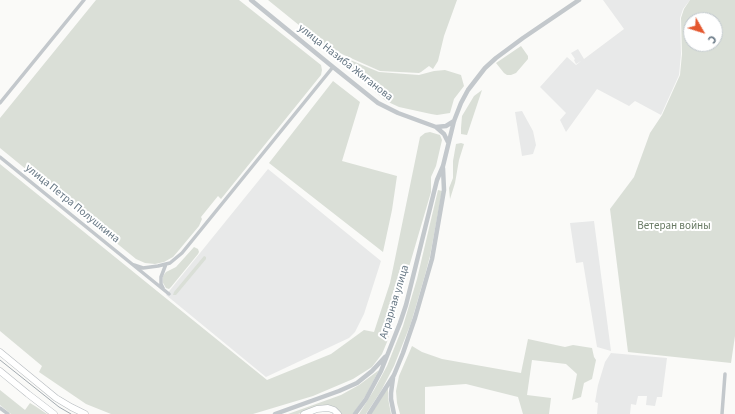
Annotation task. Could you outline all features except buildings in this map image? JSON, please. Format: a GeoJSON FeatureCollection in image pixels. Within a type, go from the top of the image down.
{"type":"FeatureCollection","features":[{"type":"Feature","properties":{"kind":"main road"},"geometry":{"type":"LineString","coordinates":[[0,352],[56,398],[85,414]]}},
{"type":"Feature","properties":{"kind":"main road"},"geometry":{"type":"LineString","coordinates":[[0,371],[54,414]]}},
{"type":"Feature","properties":{"kind":"main road"},"geometry":{"type":"LineString","coordinates":[[304,414],[324,408],[330,408],[338,414]]}},
{"type":"Feature","properties":{"kind":"street"},"geometry":{"type":"LineString","coordinates":[[0,103],[84,0]]}},
{"type":"Feature","properties":{"kind":"street","name":"улица Назиба Жиганова"},"geometry":{"type":"LineString","coordinates":[[251,0],[378,103],[398,114],[436,128]]}},
{"type":"Feature","properties":{"kind":"street","name":"Аграрная улица"},"geometry":{"type":"LineString","coordinates":[[355,414],[373,387],[381,371],[400,323],[454,121],[468,90],[487,66],[515,44],[579,0]]}},
{"type":"Feature","properties":{"kind":"street"},"geometry":{"type":"LineString","coordinates":[[134,265],[144,268],[166,264],[182,253],[333,67]]}},
{"type":"Feature","properties":{"kind":"street"},"geometry":{"type":"LineString","coordinates":[[436,128],[446,126],[454,121]]}},
{"type":"Feature","properties":{"kind":"street"},"geometry":{"type":"LineString","coordinates":[[436,128],[444,134],[448,143]]}},
{"type":"Feature","properties":{"kind":"street","name":"улица Петра Полушкина"},"geometry":{"type":"LineString","coordinates":[[0,157],[169,294]]}},
{"type":"Feature","properties":{"kind":"street","name":"Аграрная улица"},"geometry":{"type":"LineString","coordinates":[[369,414],[394,375],[411,332],[432,260],[444,190],[443,166]]}},
{"type":"Feature","properties":{"kind":"street"},"geometry":{"type":"LineString","coordinates":[[435,189],[436,186],[439,186],[444,190]]}},
{"type":"Feature","properties":{"kind":"street"},"geometry":{"type":"LineString","coordinates":[[163,289],[161,277],[166,264]]}},
{"type":"Feature","properties":{"kind":"street"},"geometry":{"type":"LineString","coordinates":[[275,414],[339,391],[357,382],[379,365],[389,352]]}},
{"type":"Feature","properties":{"kind":"street"},"geometry":{"type":"LineString","coordinates":[[722,414],[725,374]]}},
{"type":"Feature","properties":{"kind":"street"},"geometry":{"type":"LineString","coordinates":[[394,375],[391,393],[394,414]]}},
{"type":"Feature","properties":{"kind":"street"},"geometry":{"type":"LineString","coordinates":[[0,408],[8,414]]}},
{"type":"Feature","properties":{"kind":"shaded area"},"geometry":{"type":"Polygon","coordinates":[[[603,0],[690,0],[683,9],[680,18],[681,54],[679,75],[661,115],[635,101],[629,106],[597,89],[566,132],[560,120],[566,113],[540,87],[567,57],[576,65],[581,61],[576,64],[571,53],[578,49],[584,59],[624,29],[603,0]]]}},
{"type":"Feature","properties":{"kind":"shaded area"},"geometry":{"type":"Polygon","coordinates":[[[522,111],[533,131],[536,145],[533,154],[522,156],[515,112],[522,111]]]}},
{"type":"Feature","properties":{"kind":"shaded area"},"geometry":{"type":"Polygon","coordinates":[[[268,169],[381,261],[364,314],[355,332],[349,338],[266,377],[166,295],[268,169]]]}},
{"type":"Feature","properties":{"kind":"shaded area"},"geometry":{"type":"Polygon","coordinates":[[[594,221],[611,351],[597,347],[583,262],[576,263],[570,223],[594,221]]]}},
{"type":"Feature","properties":{"kind":"shaded area"},"geometry":{"type":"Polygon","coordinates":[[[611,353],[667,358],[662,397],[657,397],[655,406],[646,405],[647,396],[638,396],[636,405],[631,404],[630,414],[597,414],[598,403],[595,402],[598,385],[605,362],[611,353]]]}},
{"type":"Feature","properties":{"kind":"green space"},"geometry":{"type":"Polygon","coordinates":[[[96,0],[239,0],[321,65],[321,75],[221,199],[218,196],[201,217],[202,219],[199,226],[179,250],[173,257],[164,262],[155,264],[145,263],[136,259],[0,148],[0,118],[96,0]]]}},
{"type":"Feature","properties":{"kind":"green space"},"geometry":{"type":"Polygon","coordinates":[[[268,0],[457,0],[444,36],[438,61],[433,69],[429,66],[419,73],[380,71],[326,47],[268,0]]]}},
{"type":"Feature","properties":{"kind":"green space","name":"Ветеран войны"},"geometry":{"type":"Polygon","coordinates":[[[690,0],[735,0],[735,336],[731,363],[628,352],[610,209],[634,177],[650,133],[662,115],[680,75],[682,54],[681,18],[683,12],[690,0]]]}},
{"type":"Feature","properties":{"kind":"green space"},"geometry":{"type":"Polygon","coordinates":[[[521,46],[528,56],[528,59],[516,73],[507,75],[496,63],[521,46]]]}},
{"type":"Feature","properties":{"kind":"green space"},"geometry":{"type":"Polygon","coordinates":[[[324,49],[379,72],[419,75],[445,70],[461,75],[464,86],[454,99],[450,113],[437,115],[399,107],[386,101],[324,49]]]}},
{"type":"Feature","properties":{"kind":"green space"},"geometry":{"type":"Polygon","coordinates":[[[333,81],[360,102],[342,161],[397,176],[392,210],[383,252],[269,163],[333,81]]]}},
{"type":"Feature","properties":{"kind":"green space"},"geometry":{"type":"Polygon","coordinates":[[[482,90],[467,135],[461,134],[462,116],[474,96],[482,90]]]}},
{"type":"Feature","properties":{"kind":"green space"},"geometry":{"type":"Polygon","coordinates":[[[430,132],[440,135],[442,140],[436,166],[431,177],[431,192],[387,342],[382,354],[372,367],[353,379],[313,396],[253,414],[111,414],[86,404],[39,372],[42,366],[0,331],[0,164],[267,380],[331,354],[364,330],[374,332],[390,283],[420,137],[425,133],[430,132]]]}},
{"type":"Feature","properties":{"kind":"green space"},"geometry":{"type":"Polygon","coordinates":[[[456,144],[464,144],[450,199],[449,188],[453,178],[453,161],[456,144]]]}},
{"type":"Feature","properties":{"kind":"green space"},"geometry":{"type":"Polygon","coordinates":[[[438,190],[442,191],[430,256],[411,323],[394,366],[381,391],[366,414],[359,414],[387,366],[403,326],[417,279],[438,190]]]}},
{"type":"Feature","properties":{"kind":"green space"},"geometry":{"type":"Polygon","coordinates":[[[194,247],[198,249],[198,254],[171,287],[169,289],[166,288],[163,283],[163,276],[166,272],[176,267],[194,247]]]}},
{"type":"Feature","properties":{"kind":"green space"},"geometry":{"type":"Polygon","coordinates":[[[204,256],[206,259],[176,295],[173,295],[174,292],[204,256]]]}},
{"type":"Feature","properties":{"kind":"green space"},"geometry":{"type":"Polygon","coordinates":[[[528,339],[565,347],[573,345],[592,348],[596,360],[592,379],[584,383],[581,397],[572,400],[577,374],[566,364],[532,360],[527,395],[551,398],[549,414],[523,414],[518,397],[466,384],[425,387],[425,414],[400,414],[396,391],[399,376],[412,346],[422,352],[442,359],[521,373],[528,339]]]}},
{"type":"Feature","properties":{"kind":"green space"},"geometry":{"type":"Polygon","coordinates":[[[379,370],[366,395],[353,414],[341,414],[335,408],[327,405],[298,414],[288,414],[341,395],[359,385],[379,370]]]}},
{"type":"Feature","properties":{"kind":"green space"},"geometry":{"type":"Polygon","coordinates":[[[388,387],[388,398],[391,414],[371,414],[388,387]]]}},
{"type":"Feature","properties":{"kind":"green space"},"geometry":{"type":"Polygon","coordinates":[[[0,390],[25,410],[30,403],[47,414],[11,414],[0,405],[0,390]]]}},
{"type":"Feature","properties":{"kind":"tram line"},"geometry":{"type":"LineString","coordinates":[[0,360],[59,407],[71,414]]}}]}
